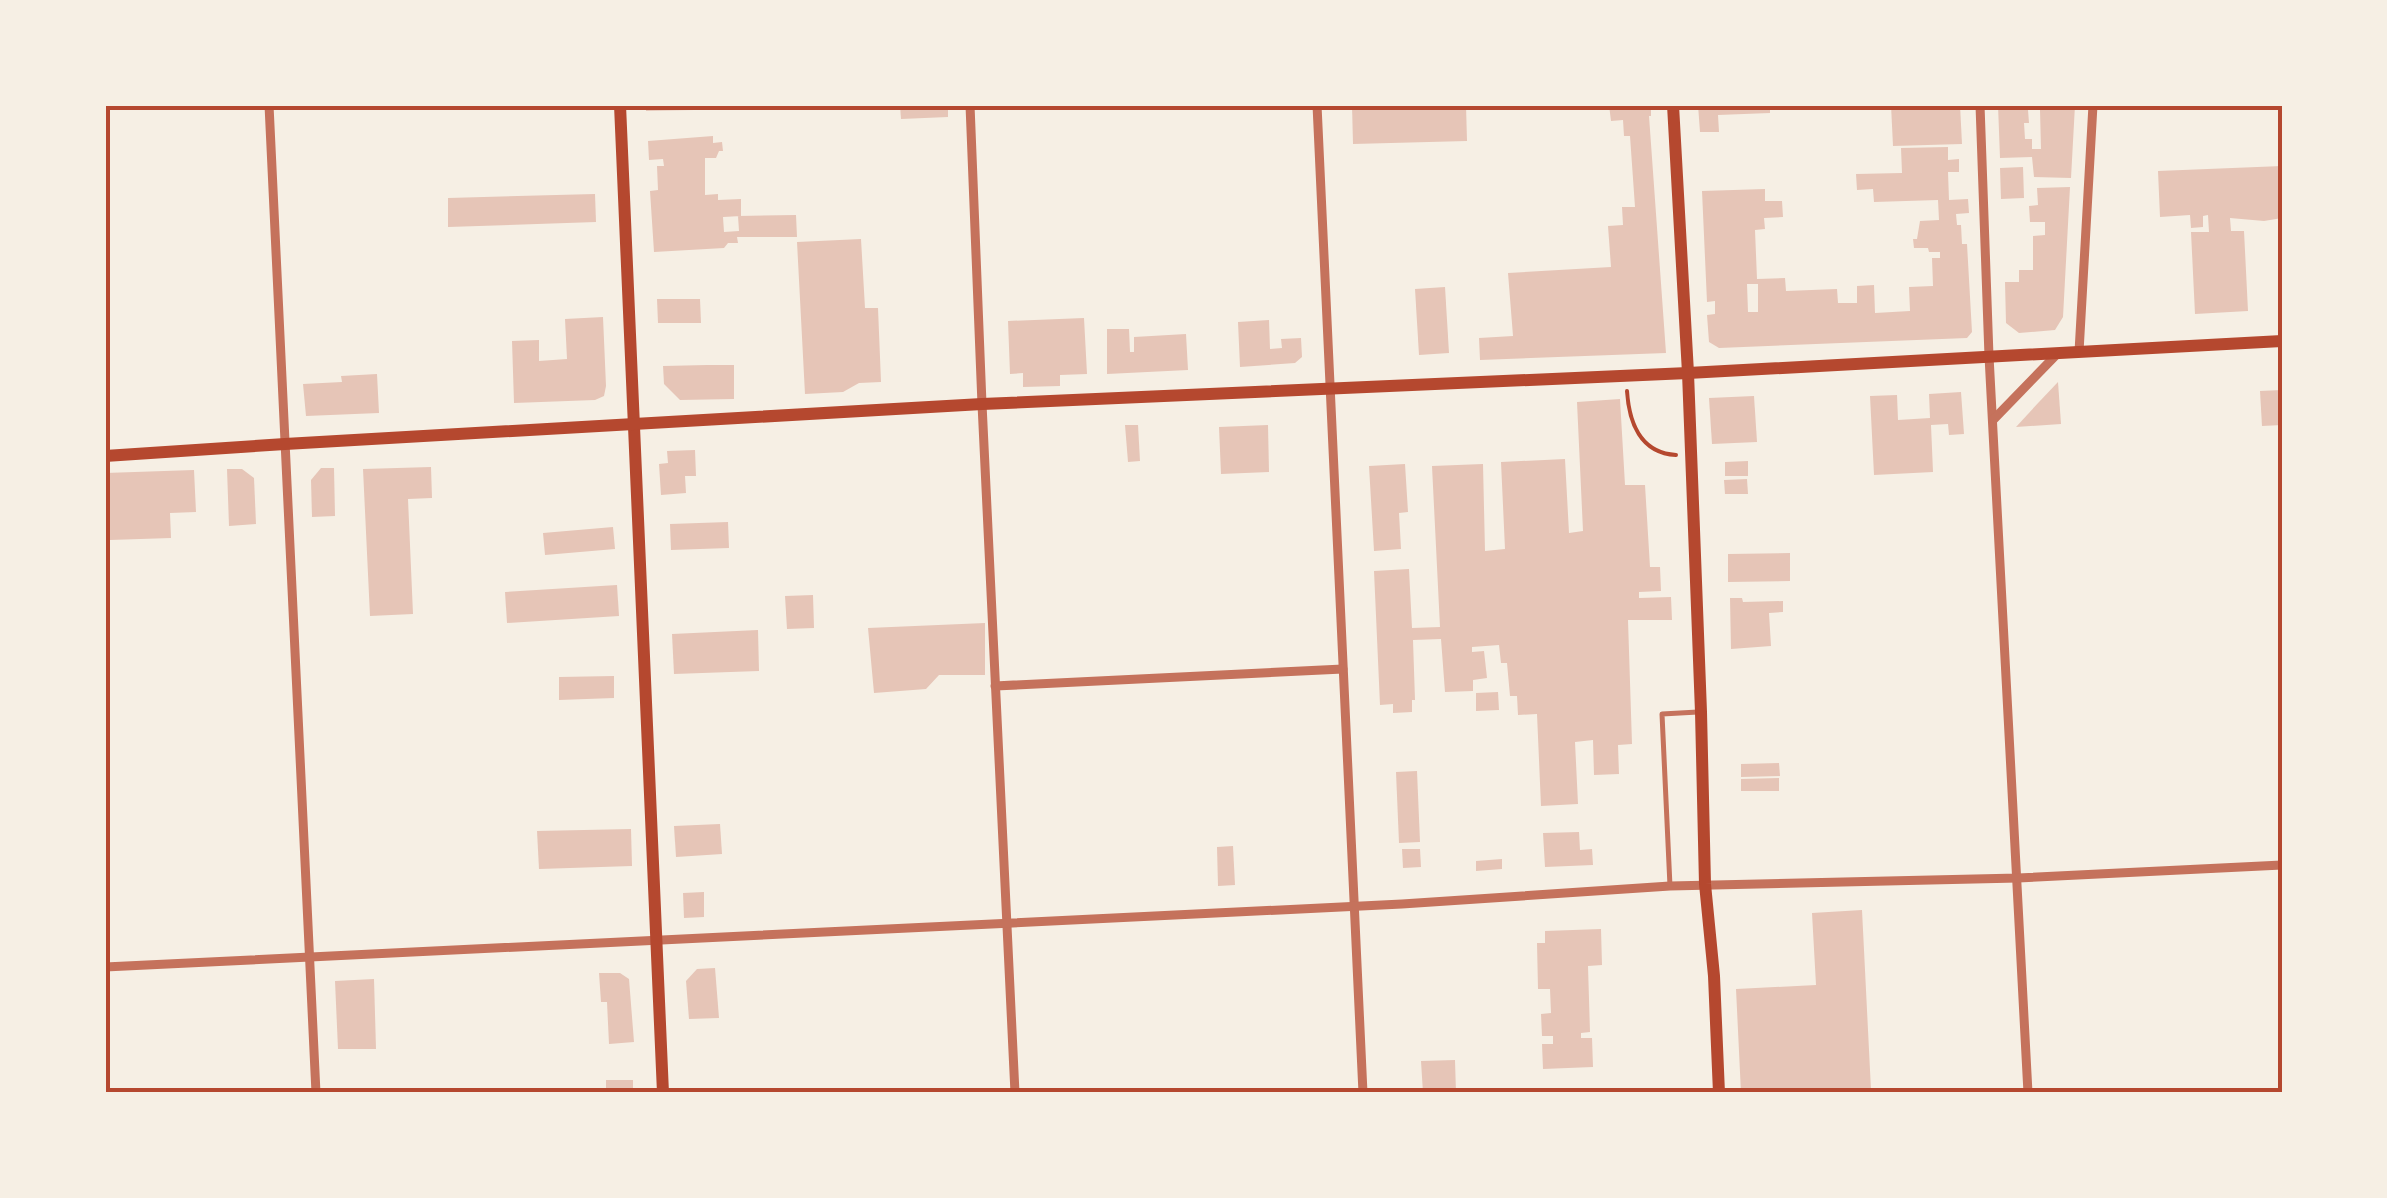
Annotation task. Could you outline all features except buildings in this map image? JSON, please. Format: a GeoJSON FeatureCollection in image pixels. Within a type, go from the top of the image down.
{"type":"FeatureCollection","features":[{"type":"Feature","properties":{"kind":"main road"},"geometry":{"type":"LineString","coordinates":[[620,105],[663,1093]]}},
{"type":"Feature","properties":{"kind":"main road"},"geometry":{"type":"LineString","coordinates":[[1673,105],[1688,374],[1705,884],[1719,1093]]}},
{"type":"Feature","properties":{"kind":"main road"},"geometry":{"type":"LineString","coordinates":[[105,456],[982,404],[1688,374],[2282,341]]}},
{"type":"Feature","properties":{"kind":"street"},"geometry":{"type":"LineString","coordinates":[[269,105],[316,1093]]}},
{"type":"Feature","properties":{"kind":"street"},"geometry":{"type":"LineString","coordinates":[[970,105],[1016,1093]]}},
{"type":"Feature","properties":{"kind":"street"},"geometry":{"type":"LineString","coordinates":[[1316,105],[1364,1093]]}},
{"type":"Feature","properties":{"kind":"street"},"geometry":{"type":"LineString","coordinates":[[1980,105],[1989,356],[2028,1093]]}},
{"type":"Feature","properties":{"kind":"street"},"geometry":{"type":"LineString","coordinates":[[2079,352],[2093,105]]}},
{"type":"Feature","properties":{"kind":"street"},"geometry":{"type":"LineString","coordinates":[[1994,419],[2056,354]]}},
{"type":"Feature","properties":{"kind":"street"},"geometry":{"type":"LineString","coordinates":[[996,686],[1343,669]]}},
{"type":"Feature","properties":{"kind":"street"},"geometry":{"type":"LineString","coordinates":[[105,967],[1007,925],[1705,884],[2018,878],[2282,865]]}},
{"type":"Feature","properties":{"kind":"lane"},"geometry":{"type":"LineString","coordinates":[[1670,886],[1662,714],[1701,712]]}},
{"type":"Feature","properties":{"kind":"path"},"geometry":{"type":"LineString","coordinates":[[1626,376],[1628,413],[1645,441],[1670,455],[1691,454]]}}]}
